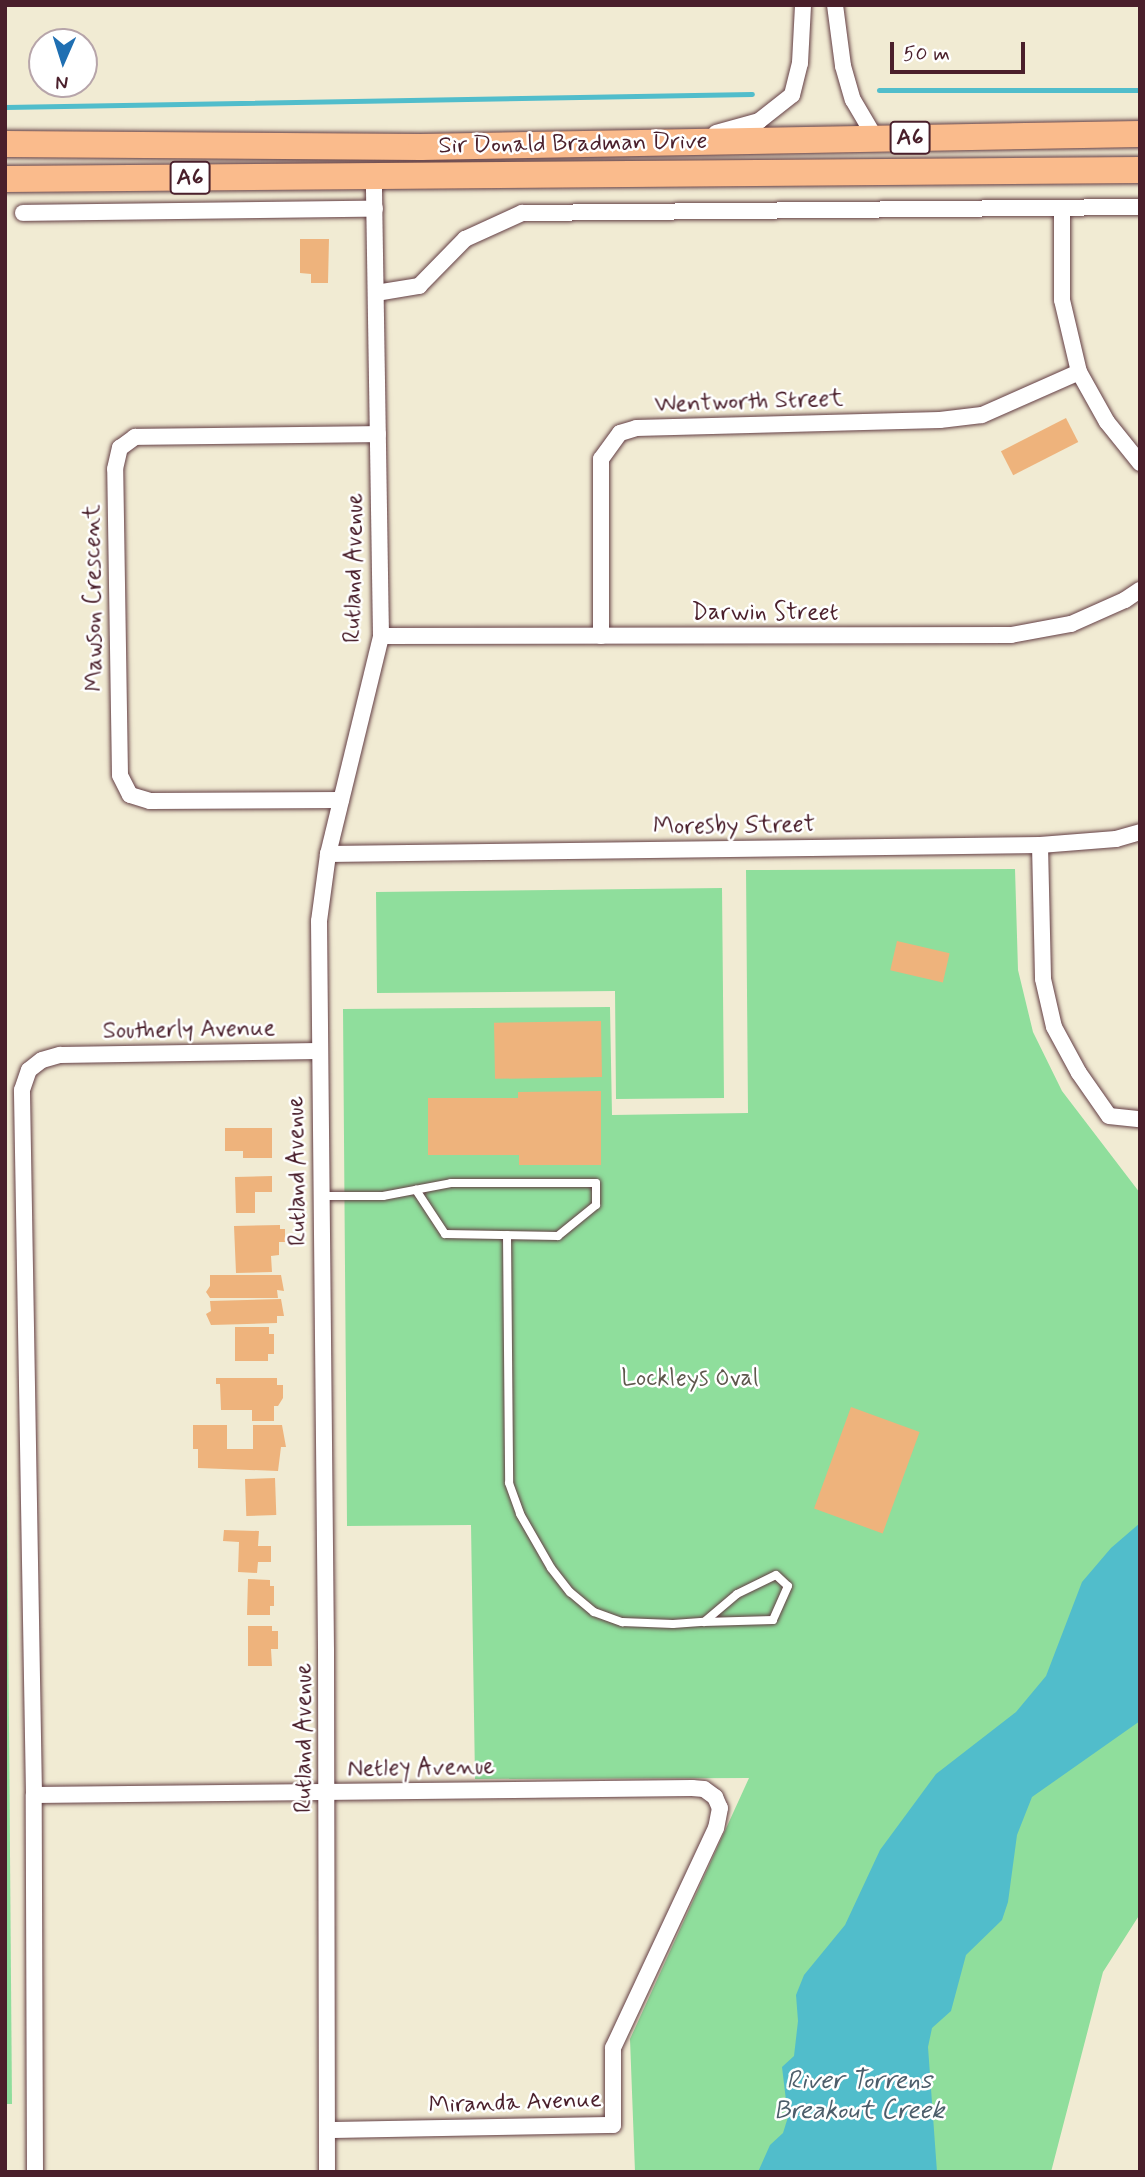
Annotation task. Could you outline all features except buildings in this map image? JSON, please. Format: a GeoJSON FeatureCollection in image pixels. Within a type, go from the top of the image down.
{"type":"FeatureCollection","features":[{"type":"Feature","properties":{"kind":"main road","name":"Sir Donald Bradman Drive"},"geometry":{"type":"LineString","coordinates":[[5,144],[346,144],[421,147],[1140,134]]}},
{"type":"Feature","properties":{"kind":"main road"},"geometry":{"type":"LineString","coordinates":[[346,144],[374,177],[421,147]]}},
{"type":"Feature","properties":{"kind":"main road","name":"Sir Donald Bradman Drive"},"geometry":{"type":"LineString","coordinates":[[5,179],[1140,170]]}},
{"type":"Feature","properties":{"kind":"street"},"geometry":{"type":"LineString","coordinates":[[680,142],[759,121],[792,95],[800,63],[803,5]]}},
{"type":"Feature","properties":{"kind":"street"},"geometry":{"type":"LineString","coordinates":[[835,5],[844,65],[853,100],[876,139]]}},
{"type":"Feature","properties":{"kind":"street","name":"Rutland Avenue"},"geometry":{"type":"LineString","coordinates":[[327,2172],[327,1792],[318,921],[328,853],[381,636],[374,177]]}},
{"type":"Feature","properties":{"kind":"street"},"geometry":{"type":"LineString","coordinates":[[376,293],[419,286],[465,239],[522,213],[1140,207]]}},
{"type":"Feature","properties":{"kind":"street"},"geometry":{"type":"LineString","coordinates":[[1062,208],[1062,300],[1079,372],[1107,422],[1140,463]]}},
{"type":"Feature","properties":{"kind":"street"},"geometry":{"type":"LineString","coordinates":[[23,213],[375,209]]}},
{"type":"Feature","properties":{"kind":"street","name":"Wentworth Street"},"geometry":{"type":"LineString","coordinates":[[601,636],[601,459],[620,433],[636,428],[940,420],[982,415],[1079,372]]}},
{"type":"Feature","properties":{"kind":"street","name":"Mawson Crescent"},"geometry":{"type":"LineString","coordinates":[[341,800],[150,802],[130,795],[120,775],[115,469],[120,448],[135,437],[378,434]]}},
{"type":"Feature","properties":{"kind":"street","name":"Darwin Street"},"geometry":{"type":"LineString","coordinates":[[381,636],[1011,635],[1072,624],[1125,600],[1140,590]]}},
{"type":"Feature","properties":{"kind":"street","name":"Moresby Street"},"geometry":{"type":"LineString","coordinates":[[328,853],[1040,845],[1115,839],[1140,832]]}},
{"type":"Feature","properties":{"kind":"street"},"geometry":{"type":"LineString","coordinates":[[1040,845],[1044,979],[1054,1027],[1079,1073],[1109,1116],[1140,1119]]}},
{"type":"Feature","properties":{"kind":"street","name":"Southerly Avenue"},"geometry":{"type":"LineString","coordinates":[[34,1795],[22,1090],[29,1070],[42,1060],[60,1055],[318,1051]]}},
{"type":"Feature","properties":{"kind":"street","name":"Netley Avenue"},"geometry":{"type":"LineString","coordinates":[[34,1795],[692,1788],[711,1793],[719,1803]]}},
{"type":"Feature","properties":{"kind":"street"},"geometry":{"type":"LineString","coordinates":[[34,1795],[35,2172]]}},
{"type":"Feature","properties":{"kind":"street","name":"Miranda Avenue"},"geometry":{"type":"LineString","coordinates":[[327,2130],[613,2126],[613,2048],[716,1828],[719,1803]]}},
{"type":"Feature","properties":{"kind":"lane"},"geometry":{"type":"LineString","coordinates":[[320,1196],[383,1196],[451,1183],[596,1183],[596,1205],[558,1236],[445,1234],[416,1190]]}},
{"type":"Feature","properties":{"kind":"lane"},"geometry":{"type":"LineString","coordinates":[[508,1235],[509,1483],[520,1514],[551,1568],[570,1592],[594,1612],[622,1622],[673,1624],[773,1620],[788,1586],[776,1575],[737,1594],[704,1622]]}},
{"type":"Feature","properties":{"kind":"green space","name":"Lockleys Oval"},"geometry":{"type":"Polygon","coordinates":[[[1015,869],[1018,970],[1033,1032],[1062,1091],[1140,1193],[1140,1914],[1103,1972],[1051,2172],[635,2172],[630,2039],[749,1778],[475,1779],[471,1525],[347,1526],[343,1009],[610,1007],[612,1115],[748,1113],[746,870],[1015,869]]]}},
{"type":"Feature","properties":{"kind":"green space"},"geometry":{"type":"Polygon","coordinates":[[[722,888],[724,1098],[616,1099],[615,991],[377,993],[376,892],[722,888]]]}},
{"type":"Feature","properties":{"kind":"green space"},"geometry":{"type":"Polygon","coordinates":[[[5,1225],[12,2104],[5,2104],[5,1225]]]}},
{"type":"Feature","properties":{"kind":"water","name":"River Torrens Breakout Creek"},"geometry":{"type":"Polygon","coordinates":[[[1140,1523],[1140,1721],[1032,1797],[1017,1835],[1008,1902],[1002,1920],[966,1955],[951,2011],[932,2028],[928,2047],[937,2172],[758,2172],[770,2145],[783,2133],[788,2117],[782,2067],[794,2056],[798,2021],[796,1995],[804,1975],[845,1925],[880,1850],[936,1774],[1016,1712],[1046,1676],[1082,1582],[1111,1548],[1140,1523]]]}},
{"type":"Feature","properties":{"kind":"waterway"},"geometry":{"type":"LineString","coordinates":[[879,90],[1140,90]]}},
{"type":"Feature","properties":{"kind":"waterway"},"geometry":{"type":"LineString","coordinates":[[5,107],[752,94]]}}]}
